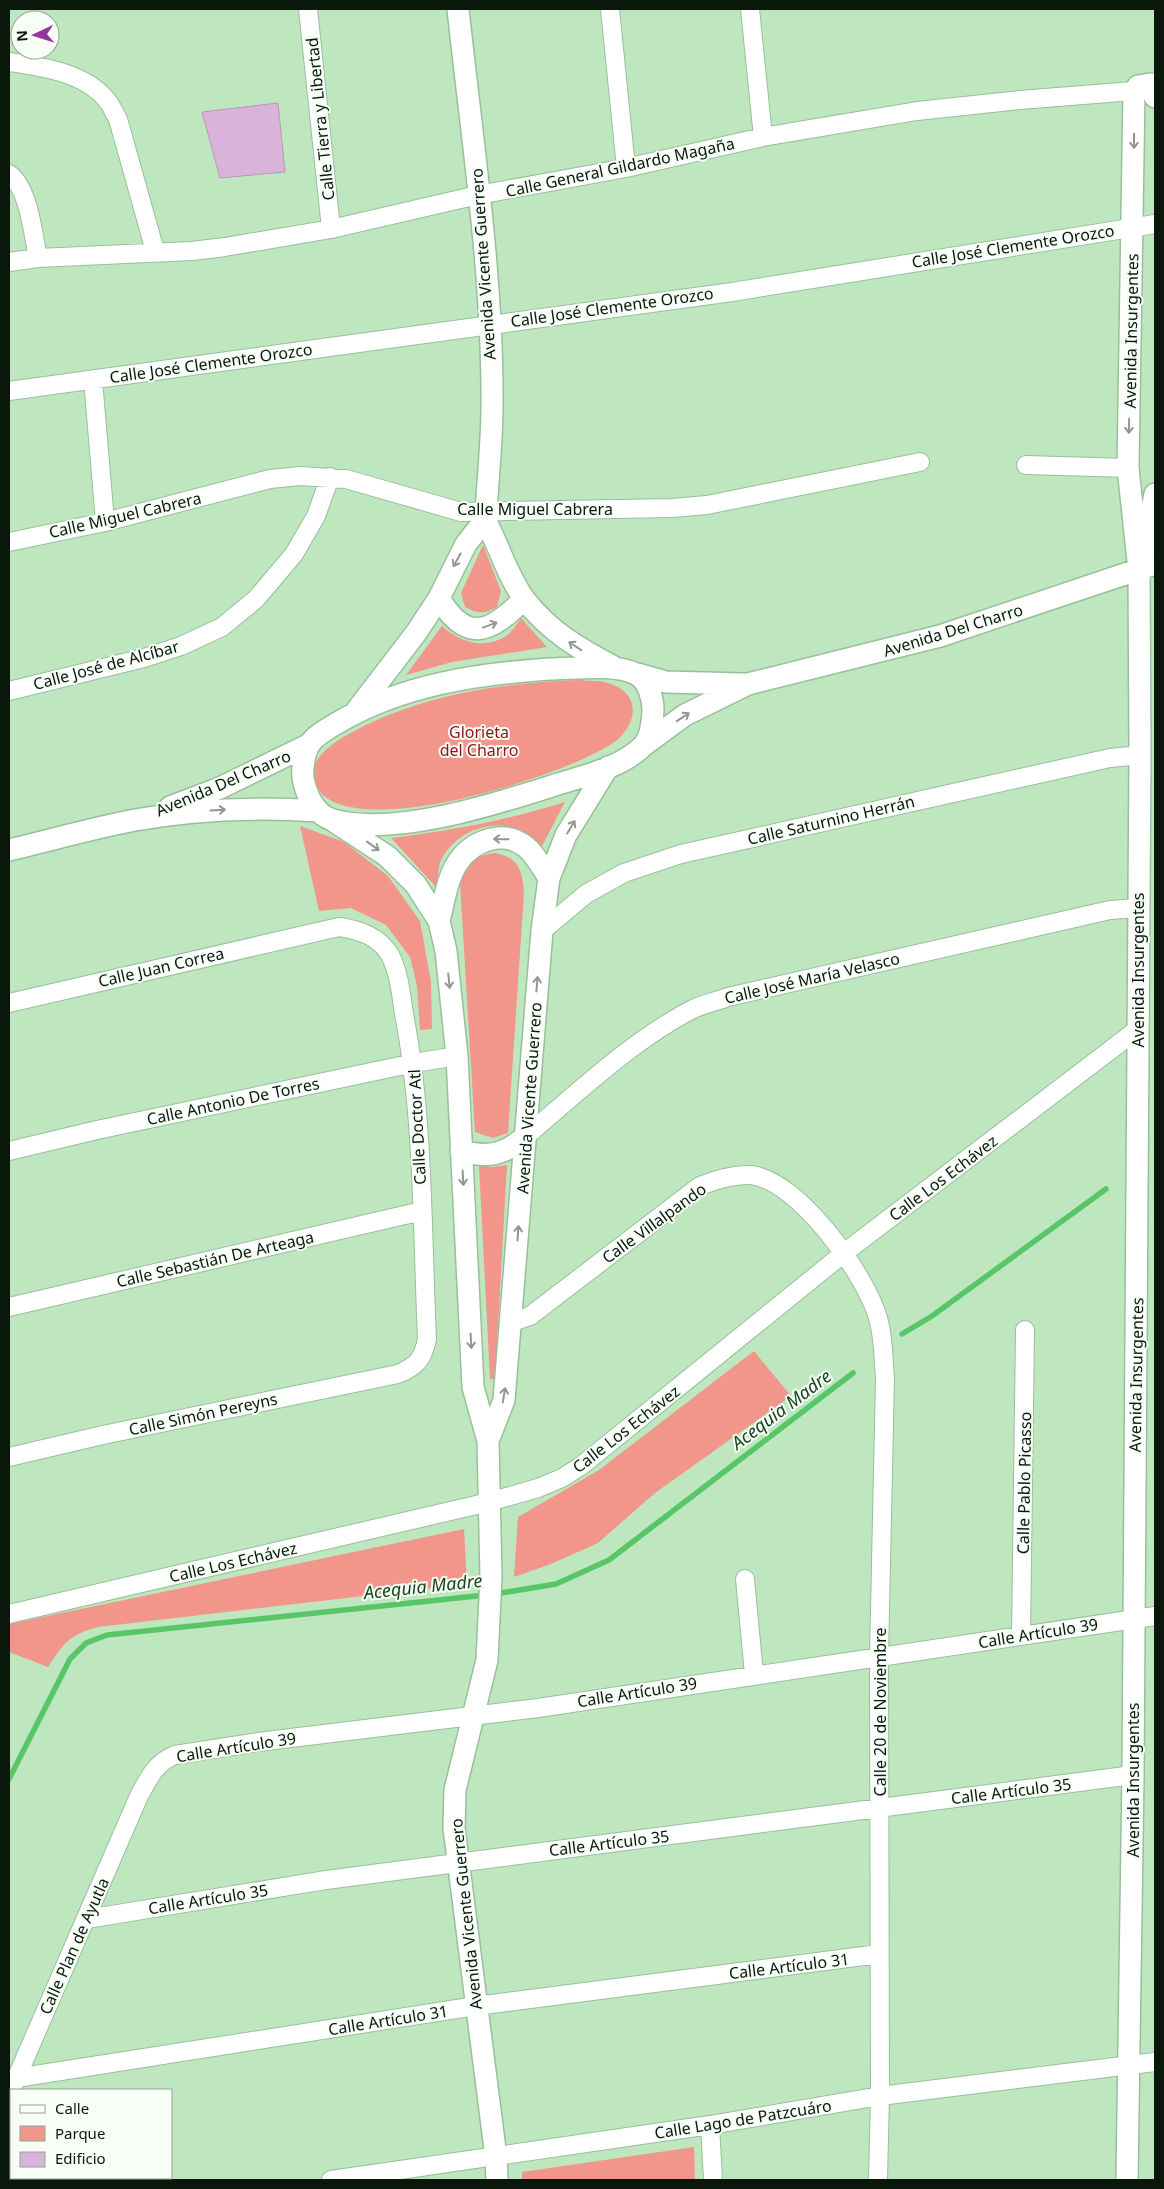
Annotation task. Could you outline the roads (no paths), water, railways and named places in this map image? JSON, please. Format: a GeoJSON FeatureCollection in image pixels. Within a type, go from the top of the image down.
{"type":"FeatureCollection","features":[{"type":"Feature","properties":{"kind":"street","name":"Calle Tierra y Libertad"},"geometry":{"type":"LineString","coordinates":[[308,9],[331,229]]}},
{"type":"Feature","properties":{"kind":"street","name":"Avenida Vicente Guerrero"},"geometry":{"type":"LineString","coordinates":[[458,9],[478,195],[489,324],[492,405],[485,516]]}},
{"type":"Feature","properties":{"kind":"street"},"geometry":{"type":"LineString","coordinates":[[610,9],[626,168]]}},
{"type":"Feature","properties":{"kind":"street"},"geometry":{"type":"LineString","coordinates":[[750,9],[763,137]]}},
{"type":"Feature","properties":{"kind":"street"},"geometry":{"type":"LineString","coordinates":[[9,62],[43,67],[75,78],[95,88],[107,100],[118,119],[155,251]]}},
{"type":"Feature","properties":{"kind":"street","name":"Calle General Gildardo Magaña"},"geometry":{"type":"LineString","coordinates":[[9,262],[38,258],[225,248],[331,229],[478,195],[626,168],[763,137],[918,111],[1020,100],[1143,96]]}},
{"type":"Feature","properties":{"kind":"street","name":"Avenida Insurgentes"},"geometry":{"type":"LineString","coordinates":[[1143,96],[1133,226],[1128,468],[1147,567]]}},
{"type":"Feature","properties":{"kind":"street"},"geometry":{"type":"LineString","coordinates":[[9,174],[20,187],[29,215],[38,258]]}},
{"type":"Feature","properties":{"kind":"street","name":"Calle José Clemente Orozco"},"geometry":{"type":"LineString","coordinates":[[9,391],[732,292],[1133,226],[1155,224]]}},
{"type":"Feature","properties":{"kind":"street"},"geometry":{"type":"LineString","coordinates":[[93,380],[105,522]]}},
{"type":"Feature","properties":{"kind":"street","name":"Calle Miguel Cabrera"},"geometry":{"type":"LineString","coordinates":[[9,542],[105,522],[270,479],[300,476],[346,479],[450,510],[485,516],[708,505],[920,462]]}},
{"type":"Feature","properties":{"kind":"street"},"geometry":{"type":"LineString","coordinates":[[1026,465],[1128,468]]}},
{"type":"Feature","properties":{"kind":"street","name":"Calle José de Alcíbar"},"geometry":{"type":"LineString","coordinates":[[9,691],[144,658],[181,646],[222,627],[256,599],[294,554],[316,516],[330,477]]}},
{"type":"Feature","properties":{"kind":"street","name":"Avenida Insurgentes"},"geometry":{"type":"LineString","coordinates":[[1127,2180],[1133,1775],[1140,756],[1147,567],[1155,494]]}},
{"type":"Feature","properties":{"kind":"street"},"geometry":{"type":"LineString","coordinates":[[355,712],[416,633],[438,598],[466,544],[485,516]]}},
{"type":"Feature","properties":{"kind":"street"},"geometry":{"type":"LineString","coordinates":[[485,516],[524,599],[551,628],[577,648],[618,669]]}},
{"type":"Feature","properties":{"kind":"street","name":"Avenida Del Charro"},"geometry":{"type":"LineString","coordinates":[[135,820],[240,809],[325,816],[367,824],[404,822],[457,814],[608,767],[644,745],[685,715],[748,684],[940,636],[1147,567]]}},
{"type":"Feature","properties":{"kind":"street"},"geometry":{"type":"LineString","coordinates":[[438,598],[449,615],[457,623],[472,629],[486,627],[503,620],[524,599]]}},
{"type":"Feature","properties":{"kind":"street"},"geometry":{"type":"LineString","coordinates":[[355,712],[402,694],[471,678],[507,672],[549,669],[618,669]]}},
{"type":"Feature","properties":{"kind":"street","name":"Avenida Del Charro"},"geometry":{"type":"LineString","coordinates":[[618,669],[666,682],[748,684]]}},
{"type":"Feature","properties":{"kind":"street"},"geometry":{"type":"LineString","coordinates":[[638,674],[650,690],[653,703],[650,728],[644,745]]}},
{"type":"Feature","properties":{"kind":"street","name":"Avenida Del Charro"},"geometry":{"type":"LineString","coordinates":[[9,850],[135,820],[220,788],[310,744],[326,730],[355,712]]}},
{"type":"Feature","properties":{"kind":"street"},"geometry":{"type":"LineString","coordinates":[[310,744],[303,765],[303,775],[309,798],[325,816]]}},
{"type":"Feature","properties":{"kind":"street","name":"Calle Saturnino Herrán"},"geometry":{"type":"LineString","coordinates":[[542,931],[586,894],[624,873],[681,854],[1110,758],[1140,756]]}},
{"type":"Feature","properties":{"kind":"street","name":"Avenida Vicente Guerrero"},"geometry":{"type":"LineString","coordinates":[[488,1441],[504,1400],[512,1322],[542,931],[549,878],[566,835],[608,767]]}},
{"type":"Feature","properties":{"kind":"street","name":"Avenida Vicente Guerrero"},"geometry":{"type":"LineString","coordinates":[[325,816],[388,856],[416,885],[439,921],[446,951],[458,1056],[473,1387],[488,1441],[491,1577],[487,1660],[455,1790],[454,1828],[496,2157],[497,2180]]}},
{"type":"Feature","properties":{"kind":"street"},"geometry":{"type":"LineString","coordinates":[[439,921],[457,863],[477,843],[490,839],[513,839],[525,846],[535,856],[549,878]]}},
{"type":"Feature","properties":{"kind":"street","name":"Calle José María Velasco"},"geometry":{"type":"LineString","coordinates":[[525,1137],[599,1074],[662,1028],[696,1008],[747,992],[1110,910],[1138,908]]}},
{"type":"Feature","properties":{"kind":"street","name":"Calle Doctor Atl"},"geometry":{"type":"LineString","coordinates":[[314,932],[339,927],[356,930],[374,937],[390,954],[396,969],[414,1063],[427,1339],[424,1353],[419,1362],[398,1374]]}},
{"type":"Feature","properties":{"kind":"street","name":"Calle Juan Correa"},"geometry":{"type":"LineString","coordinates":[[9,1003],[314,932]]}},
{"type":"Feature","properties":{"kind":"street","name":"Calle Los Echávez"},"geometry":{"type":"LineString","coordinates":[[9,1614],[489,1502],[538,1488],[562,1478],[581,1466],[844,1253],[1138,1029]]}},
{"type":"Feature","properties":{"kind":"street","name":"Calle Antonio De Torres"},"geometry":{"type":"LineString","coordinates":[[9,1151],[414,1063],[458,1056]]}},
{"type":"Feature","properties":{"kind":"street"},"geometry":{"type":"LineString","coordinates":[[461,1151],[477,1155],[495,1154],[511,1149],[525,1137]]}},
{"type":"Feature","properties":{"kind":"street","name":"Calle Villalpando"},"geometry":{"type":"LineString","coordinates":[[512,1322],[530,1316],[682,1199],[700,1186],[716,1180],[752,1176],[777,1183],[796,1198],[844,1253]]}},
{"type":"Feature","properties":{"kind":"street","name":"Calle Sebastián De Arteaga"},"geometry":{"type":"LineString","coordinates":[[9,1307],[422,1211]]}},
{"type":"Feature","properties":{"kind":"street","name":"Calle 20 de Noviembre"},"geometry":{"type":"LineString","coordinates":[[844,1253],[868,1292],[878,1317],[883,1348],[879,1657],[880,2096],[878,2180]]}},
{"type":"Feature","properties":{"kind":"street","name":"Calle Pablo Picasso"},"geometry":{"type":"LineString","coordinates":[[1021,1636],[1025,1330]]}},
{"type":"Feature","properties":{"kind":"street","name":"Calle Simón Pereyns"},"geometry":{"type":"LineString","coordinates":[[9,1457],[103,1435],[398,1374]]}},
{"type":"Feature","properties":{"kind":"street"},"geometry":{"type":"LineString","coordinates":[[745,1579],[754,1674]]}},
{"type":"Feature","properties":{"kind":"street","name":"Calle Artículo 39"},"geometry":{"type":"LineString","coordinates":[[139,1796],[156,1766],[165,1759],[176,1755],[258,1742],[472,1716],[1155,1616]]}},
{"type":"Feature","properties":{"kind":"street","name":"Calle Artículo 35"},"geometry":{"type":"LineString","coordinates":[[87,1919],[326,1880],[1133,1775]]}},
{"type":"Feature","properties":{"kind":"street","name":"Calle Plan de Ayutla"},"geometry":{"type":"LineString","coordinates":[[11,2089],[139,1796]]}},
{"type":"Feature","properties":{"kind":"street","name":"Calle Artículo 31"},"geometry":{"type":"LineString","coordinates":[[16,2078],[476,2006],[879,1954]]}},
{"type":"Feature","properties":{"kind":"street","name":"Calle Lago de Patzcuáro"},"geometry":{"type":"LineString","coordinates":[[331,2180],[354,2179],[710,2125],[880,2096],[1155,2062]]}},
{"type":"Feature","properties":{"kind":"street"},"geometry":{"type":"LineString","coordinates":[[710,2125],[712,2180]]}},
{"type":"Feature","properties":{"kind":"waterway","name":"Acequia Madre"},"geometry":{"type":"LineString","coordinates":[[902,1334],[932,1316],[1106,1189]]}},
{"type":"Feature","properties":{"kind":"waterway","name":"Acequia Madre"},"geometry":{"type":"LineString","coordinates":[[495,1594],[556,1584],[609,1560],[853,1373]]}},
{"type":"Feature","properties":{"kind":"waterway","name":"Acequia Madre"},"geometry":{"type":"LineString","coordinates":[[9,1779],[70,1659],[86,1643],[107,1635],[486,1595]]}},
{"type":"Feature","properties":{"kind":"park label","name":"Glorieta del Charro"},"geometry":{"type":"Point","coordinates":[479,741]}}]}
